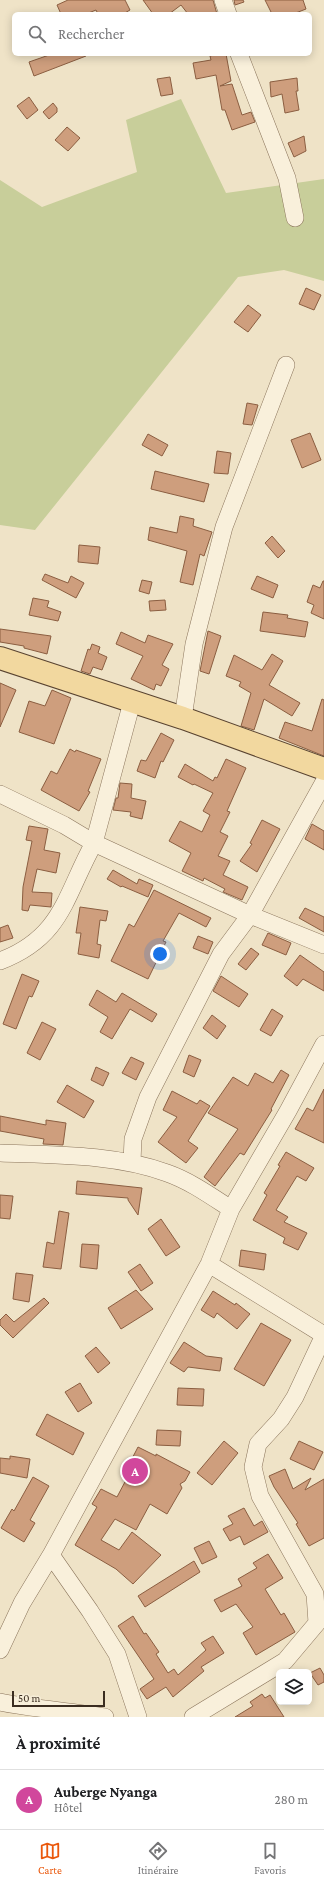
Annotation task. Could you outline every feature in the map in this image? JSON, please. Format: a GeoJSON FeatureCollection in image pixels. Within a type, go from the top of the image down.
{"type":"FeatureCollection","features":[{"type":"Feature","properties":{"kind":"main road"},"geometry":{"type":"LineString","coordinates":[[0,658],[59,676],[132,702],[183,718],[324,769]]}},
{"type":"Feature","properties":{"kind":"street"},"geometry":{"type":"LineString","coordinates":[[223,0],[227,12]]}},
{"type":"Feature","properties":{"kind":"street"},"geometry":{"type":"LineString","coordinates":[[240,56],[287,178],[296,218]]}},
{"type":"Feature","properties":{"kind":"street"},"geometry":{"type":"LineString","coordinates":[[183,718],[194,644],[224,527],[286,365]]}},
{"type":"Feature","properties":{"kind":"street"},"geometry":{"type":"LineString","coordinates":[[0,960],[15,955],[47,932],[60,914],[70,896],[82,865],[94,843],[132,702]]}},
{"type":"Feature","properties":{"kind":"street"},"geometry":{"type":"LineString","coordinates":[[132,1162],[133,1140],[148,1097],[221,954],[250,915],[324,782]]}},
{"type":"Feature","properties":{"kind":"street"},"geometry":{"type":"LineString","coordinates":[[0,794],[64,825],[94,843],[250,915],[324,945]]}},
{"type":"Feature","properties":{"kind":"street"},"geometry":{"type":"LineString","coordinates":[[0,1650],[22,1603],[50,1555],[209,1264],[231,1209],[288,1111],[324,1044]]}},
{"type":"Feature","properties":{"kind":"street"},"geometry":{"type":"LineString","coordinates":[[0,1153],[53,1155],[132,1162],[174,1176],[199,1188],[231,1209]]}},
{"type":"Feature","properties":{"kind":"street"},"geometry":{"type":"LineString","coordinates":[[193,1717],[285,1661],[322,1625],[315,1594],[260,1496],[253,1467],[258,1444],[285,1413],[295,1397],[324,1335],[209,1264]]}},
{"type":"Feature","properties":{"kind":"street"},"geometry":{"type":"LineString","coordinates":[[50,1555],[90,1611],[117,1654],[138,1717]]}},
{"type":"Feature","properties":{"kind":"street"},"geometry":{"type":"LineString","coordinates":[[0,1702],[31,1708],[83,1713],[105,1717]]}},
{"type":"Feature","properties":{"kind":"green space"},"geometry":{"type":"Polygon","coordinates":[[[181,99],[226,193],[324,179],[324,281],[284,270],[238,277],[35,530],[0,525],[0,180],[42,207],[137,172],[126,120],[181,99]]]}},
{"type":"Feature","properties":{"kind":"building"},"geometry":{"type":"Polygon","coordinates":[[[68,0],[125,0],[130,10],[126,12],[97,12],[96,10],[91,12],[60,12],[57,5],[68,0]]]}},
{"type":"Feature","properties":{"kind":"building"},"geometry":{"type":"Polygon","coordinates":[[[143,0],[213,0],[216,12],[186,12],[181,5],[172,12],[152,12],[143,0]]]}},
{"type":"Feature","properties":{"kind":"building"},"geometry":{"type":"Polygon","coordinates":[[[234,0],[243,0],[244,2],[235,5],[234,0]]]}},
{"type":"Feature","properties":{"kind":"building"},"geometry":{"type":"Polygon","coordinates":[[[265,0],[303,0],[306,9],[298,12],[271,12],[265,0]]]}},
{"type":"Feature","properties":{"kind":"building"},"geometry":{"type":"Polygon","coordinates":[[[46,56],[86,56],[34,76],[29,62],[46,56]]]}},
{"type":"Feature","properties":{"kind":"building"},"geometry":{"type":"Polygon","coordinates":[[[210,56],[226,56],[231,81],[220,86],[232,84],[242,115],[251,112],[255,122],[232,130],[225,110],[222,110],[216,75],[196,79],[193,63],[211,60],[210,56]]]}},
{"type":"Feature","properties":{"kind":"building"},"geometry":{"type":"Polygon","coordinates":[[[170,77],[173,94],[161,96],[157,79],[170,77]]]}},
{"type":"Feature","properties":{"kind":"building"},"geometry":{"type":"Polygon","coordinates":[[[297,78],[298,91],[296,91],[299,110],[285,113],[282,94],[271,97],[270,82],[297,78]]]}},
{"type":"Feature","properties":{"kind":"building"},"geometry":{"type":"Polygon","coordinates":[[[29,97],[38,110],[27,119],[17,106],[29,97]]]}},
{"type":"Feature","properties":{"kind":"building"},"geometry":{"type":"Polygon","coordinates":[[[53,103],[57,108],[57,112],[49,119],[43,112],[53,103]]]}},
{"type":"Feature","properties":{"kind":"building"},"geometry":{"type":"Polygon","coordinates":[[[67,127],[80,138],[68,151],[55,140],[67,127]]]}},
{"type":"Feature","properties":{"kind":"building"},"geometry":{"type":"Polygon","coordinates":[[[304,136],[306,151],[294,157],[288,143],[304,136]]]}},
{"type":"Feature","properties":{"kind":"building"},"geometry":{"type":"Polygon","coordinates":[[[306,288],[321,295],[314,310],[299,304],[306,288]]]}},
{"type":"Feature","properties":{"kind":"building"},"geometry":{"type":"Polygon","coordinates":[[[248,305],[261,315],[248,332],[234,322],[248,305]]]}},
{"type":"Feature","properties":{"kind":"building"},"geometry":{"type":"Polygon","coordinates":[[[247,403],[258,405],[252,425],[243,424],[247,403]]]}},
{"type":"Feature","properties":{"kind":"building"},"geometry":{"type":"Polygon","coordinates":[[[310,433],[321,460],[302,468],[291,440],[310,433]]]}},
{"type":"Feature","properties":{"kind":"building"},"geometry":{"type":"Polygon","coordinates":[[[148,434],[168,445],[162,456],[142,445],[148,434]]]}},
{"type":"Feature","properties":{"kind":"building"},"geometry":{"type":"Polygon","coordinates":[[[217,451],[231,453],[228,474],[214,473],[217,451]]]}},
{"type":"Feature","properties":{"kind":"building"},"geometry":{"type":"Polygon","coordinates":[[[155,471],[209,484],[204,502],[151,489],[155,471]]]}},
{"type":"Feature","properties":{"kind":"building"},"geometry":{"type":"Polygon","coordinates":[[[180,516],[194,519],[193,526],[212,532],[204,556],[200,554],[193,585],[180,582],[187,551],[148,540],[150,527],[177,533],[180,516]]]}},
{"type":"Feature","properties":{"kind":"building"},"geometry":{"type":"Polygon","coordinates":[[[272,536],[285,551],[278,558],[265,543],[272,536]]]}},
{"type":"Feature","properties":{"kind":"building"},"geometry":{"type":"Polygon","coordinates":[[[79,545],[100,547],[98,564],[78,562],[79,545]]]}},
{"type":"Feature","properties":{"kind":"building"},"geometry":{"type":"Polygon","coordinates":[[[45,574],[68,583],[71,576],[84,583],[76,598],[42,580],[45,574]]]}},
{"type":"Feature","properties":{"kind":"building"},"geometry":{"type":"Polygon","coordinates":[[[257,576],[278,585],[273,598],[251,589],[257,576]]]}},
{"type":"Feature","properties":{"kind":"building"},"geometry":{"type":"Polygon","coordinates":[[[142,580],[152,582],[149,594],[139,591],[142,580]]]}},
{"type":"Feature","properties":{"kind":"building"},"geometry":{"type":"Polygon","coordinates":[[[323,581],[324,619],[311,613],[314,605],[307,602],[313,585],[320,588],[323,581]]]}},
{"type":"Feature","properties":{"kind":"building"},"geometry":{"type":"Polygon","coordinates":[[[33,598],[49,601],[47,607],[61,612],[58,621],[29,615],[33,598]]]}},
{"type":"Feature","properties":{"kind":"building"},"geometry":{"type":"Polygon","coordinates":[[[165,600],[166,610],[150,611],[149,601],[165,600]]]}},
{"type":"Feature","properties":{"kind":"building"},"geometry":{"type":"Polygon","coordinates":[[[263,612],[288,615],[287,618],[308,622],[305,637],[260,631],[263,612]]]}},
{"type":"Feature","properties":{"kind":"building"},"geometry":{"type":"Polygon","coordinates":[[[0,629],[51,636],[47,654],[24,648],[24,646],[0,642],[0,629]]]}},
{"type":"Feature","properties":{"kind":"building"},"geometry":{"type":"Polygon","coordinates":[[[208,631],[221,636],[209,674],[200,671],[208,631]]]}},
{"type":"Feature","properties":{"kind":"building"},"geometry":{"type":"Polygon","coordinates":[[[121,632],[145,643],[148,635],[173,644],[162,665],[169,669],[161,686],[156,684],[154,690],[131,679],[143,656],[116,644],[121,632]]]}},
{"type":"Feature","properties":{"kind":"building"},"geometry":{"type":"Polygon","coordinates":[[[92,644],[100,647],[98,653],[107,657],[102,670],[93,667],[90,674],[81,671],[88,649],[90,650],[92,644]]]}},
{"type":"Feature","properties":{"kind":"building"},"geometry":{"type":"Polygon","coordinates":[[[272,654],[283,661],[269,685],[300,703],[292,716],[264,699],[254,730],[241,726],[251,693],[239,686],[241,682],[226,676],[234,655],[262,670],[272,654]]]}},
{"type":"Feature","properties":{"kind":"building"},"geometry":{"type":"Polygon","coordinates":[[[0,683],[16,690],[0,727],[0,683]]]}},
{"type":"Feature","properties":{"kind":"building"},"geometry":{"type":"Polygon","coordinates":[[[52,690],[71,698],[54,744],[19,732],[29,701],[45,706],[52,690]]]}},
{"type":"Feature","properties":{"kind":"building"},"geometry":{"type":"Polygon","coordinates":[[[322,699],[324,700],[324,756],[279,738],[285,722],[312,731],[322,699]]]}},
{"type":"Feature","properties":{"kind":"building"},"geometry":{"type":"Polygon","coordinates":[[[161,733],[174,740],[163,762],[161,761],[155,778],[137,771],[141,760],[146,761],[161,733]]]}},
{"type":"Feature","properties":{"kind":"building"},"geometry":{"type":"Polygon","coordinates":[[[70,749],[75,752],[76,750],[101,759],[88,791],[90,792],[79,811],[41,790],[51,771],[57,774],[70,749]]]}},
{"type":"Feature","properties":{"kind":"building"},"geometry":{"type":"Polygon","coordinates":[[[226,759],[246,768],[227,811],[230,812],[220,832],[228,836],[218,856],[230,861],[223,875],[248,887],[242,900],[223,892],[225,889],[204,878],[203,881],[182,871],[191,853],[169,841],[180,821],[202,832],[210,815],[203,811],[213,793],[178,777],[185,764],[213,781],[215,777],[217,778],[226,759]]]}},
{"type":"Feature","properties":{"kind":"building"},"geometry":{"type":"Polygon","coordinates":[[[120,783],[132,784],[131,798],[146,801],[142,819],[130,816],[131,812],[113,810],[116,798],[118,798],[120,783]]]}},
{"type":"Feature","properties":{"kind":"building"},"geometry":{"type":"Polygon","coordinates":[[[262,820],[280,829],[257,872],[240,861],[252,844],[250,843],[262,820]]]}},
{"type":"Feature","properties":{"kind":"building"},"geometry":{"type":"Polygon","coordinates":[[[312,824],[324,831],[324,850],[305,839],[312,824]]]}},
{"type":"Feature","properties":{"kind":"building"},"geometry":{"type":"Polygon","coordinates":[[[29,826],[48,829],[44,850],[60,853],[56,873],[37,869],[32,892],[52,893],[51,907],[30,905],[28,911],[22,910],[23,887],[32,841],[26,840],[29,826]]]}},
{"type":"Feature","properties":{"kind":"building"},"geometry":{"type":"Polygon","coordinates":[[[113,870],[137,884],[139,879],[153,885],[148,897],[122,886],[121,887],[107,879],[113,870]]]}},
{"type":"Feature","properties":{"kind":"building"},"geometry":{"type":"Polygon","coordinates":[[[154,890],[211,918],[206,927],[179,913],[163,941],[166,942],[148,979],[111,961],[129,924],[134,927],[154,890]]]}},
{"type":"Feature","properties":{"kind":"building"},"geometry":{"type":"Polygon","coordinates":[[[80,907],[108,911],[106,921],[100,920],[97,944],[101,945],[99,958],[78,954],[81,933],[76,933],[80,907]]]}},
{"type":"Feature","properties":{"kind":"building"},"geometry":{"type":"Polygon","coordinates":[[[305,908],[324,917],[324,932],[299,918],[305,908]]]}},
{"type":"Feature","properties":{"kind":"building"},"geometry":{"type":"Polygon","coordinates":[[[8,925],[13,938],[0,942],[0,928],[8,925]]]}},
{"type":"Feature","properties":{"kind":"building"},"geometry":{"type":"Polygon","coordinates":[[[268,933],[291,943],[286,955],[262,945],[268,933]]]}},
{"type":"Feature","properties":{"kind":"building"},"geometry":{"type":"Polygon","coordinates":[[[198,936],[213,942],[208,954],[193,948],[198,936]]]}},
{"type":"Feature","properties":{"kind":"building"},"geometry":{"type":"Polygon","coordinates":[[[251,948],[259,954],[246,970],[238,964],[251,948]]]}},
{"type":"Feature","properties":{"kind":"building"},"geometry":{"type":"Polygon","coordinates":[[[300,955],[324,972],[324,991],[303,979],[297,986],[284,976],[300,955]]]}},
{"type":"Feature","properties":{"kind":"building"},"geometry":{"type":"Polygon","coordinates":[[[22,974],[39,981],[32,997],[29,996],[16,1029],[3,1024],[22,974]]]}},
{"type":"Feature","properties":{"kind":"building"},"geometry":{"type":"Polygon","coordinates":[[[221,976],[248,994],[239,1007],[213,991],[221,976]]]}},
{"type":"Feature","properties":{"kind":"building"},"geometry":{"type":"Polygon","coordinates":[[[97,990],[116,1002],[122,993],[157,1014],[152,1022],[130,1009],[112,1039],[100,1032],[108,1017],[89,1005],[97,990]]]}},
{"type":"Feature","properties":{"kind":"building"},"geometry":{"type":"Polygon","coordinates":[[[272,1009],[283,1016],[271,1036],[260,1030],[272,1009]]]}},
{"type":"Feature","properties":{"kind":"building"},"geometry":{"type":"Polygon","coordinates":[[[212,1015],[226,1026],[217,1039],[203,1028],[212,1015]]]}},
{"type":"Feature","properties":{"kind":"building"},"geometry":{"type":"Polygon","coordinates":[[[42,1022],[56,1029],[40,1060],[27,1053],[42,1022]]]}},
{"type":"Feature","properties":{"kind":"building"},"geometry":{"type":"Polygon","coordinates":[[[189,1055],[201,1060],[194,1077],[183,1072],[189,1055]]]}},
{"type":"Feature","properties":{"kind":"building"},"geometry":{"type":"Polygon","coordinates":[[[131,1057],[144,1063],[136,1080],[122,1073],[131,1057]]]}},
{"type":"Feature","properties":{"kind":"building"},"geometry":{"type":"Polygon","coordinates":[[[96,1067],[109,1073],[103,1086],[91,1080],[96,1067]]]}},
{"type":"Feature","properties":{"kind":"building"},"geometry":{"type":"Polygon","coordinates":[[[281,1070],[289,1075],[271,1109],[272,1110],[244,1155],[240,1153],[215,1186],[204,1177],[238,1129],[208,1113],[233,1077],[248,1086],[255,1073],[273,1083],[281,1070]]]}},
{"type":"Feature","properties":{"kind":"building"},"geometry":{"type":"Polygon","coordinates":[[[67,1085],[94,1101],[84,1118],[57,1102],[67,1085]]]}},
{"type":"Feature","properties":{"kind":"building"},"geometry":{"type":"Polygon","coordinates":[[[324,1089],[324,1143],[295,1129],[307,1108],[313,1111],[324,1089]]]}},
{"type":"Feature","properties":{"kind":"building"},"geometry":{"type":"Polygon","coordinates":[[[172,1091],[197,1104],[200,1100],[210,1106],[188,1141],[198,1148],[186,1163],[158,1142],[177,1117],[163,1110],[172,1091]]]}},
{"type":"Feature","properties":{"kind":"building"},"geometry":{"type":"Polygon","coordinates":[[[0,1116],[46,1125],[46,1120],[66,1123],[63,1145],[43,1144],[44,1139],[0,1131],[0,1116]]]}},
{"type":"Feature","properties":{"kind":"building"},"geometry":{"type":"Polygon","coordinates":[[[286,1152],[314,1168],[306,1181],[297,1176],[276,1210],[288,1217],[284,1222],[307,1233],[298,1250],[283,1243],[285,1238],[253,1220],[267,1195],[264,1193],[280,1166],[278,1165],[286,1152]]]}},
{"type":"Feature","properties":{"kind":"building"},"geometry":{"type":"Polygon","coordinates":[[[77,1181],[142,1188],[138,1215],[128,1198],[76,1194],[77,1181]]]}},
{"type":"Feature","properties":{"kind":"building"},"geometry":{"type":"Polygon","coordinates":[[[0,1195],[13,1196],[10,1219],[0,1218],[0,1195]]]}},
{"type":"Feature","properties":{"kind":"building"},"geometry":{"type":"Polygon","coordinates":[[[59,1211],[69,1213],[61,1269],[43,1267],[47,1242],[54,1244],[59,1211]]]}},
{"type":"Feature","properties":{"kind":"building"},"geometry":{"type":"Polygon","coordinates":[[[161,1219],[180,1247],[166,1256],[148,1229],[161,1219]]]}},
{"type":"Feature","properties":{"kind":"building"},"geometry":{"type":"Polygon","coordinates":[[[82,1244],[99,1245],[97,1269],[80,1267],[82,1244]]]}},
{"type":"Feature","properties":{"kind":"building"},"geometry":{"type":"Polygon","coordinates":[[[241,1250],[266,1254],[264,1270],[239,1266],[241,1250]]]}},
{"type":"Feature","properties":{"kind":"building"},"geometry":{"type":"Polygon","coordinates":[[[140,1264],[153,1283],[141,1291],[128,1272],[140,1264]]]}},
{"type":"Feature","properties":{"kind":"building"},"geometry":{"type":"Polygon","coordinates":[[[16,1273],[33,1275],[29,1302],[13,1299],[16,1273]]]}},
{"type":"Feature","properties":{"kind":"building"},"geometry":{"type":"Polygon","coordinates":[[[136,1290],[153,1309],[121,1329],[108,1308],[136,1290]]]}},
{"type":"Feature","properties":{"kind":"building"},"geometry":{"type":"Polygon","coordinates":[[[213,1291],[235,1305],[236,1303],[250,1314],[237,1329],[217,1313],[214,1318],[201,1310],[213,1291]]]}},
{"type":"Feature","properties":{"kind":"building"},"geometry":{"type":"Polygon","coordinates":[[[44,1298],[49,1303],[13,1338],[0,1325],[0,1320],[6,1314],[14,1322],[44,1298]]]}},
{"type":"Feature","properties":{"kind":"building"},"geometry":{"type":"Polygon","coordinates":[[[261,1323],[291,1340],[264,1386],[234,1369],[261,1323]]]}},
{"type":"Feature","properties":{"kind":"building"},"geometry":{"type":"Polygon","coordinates":[[[184,1342],[206,1356],[222,1358],[220,1371],[188,1367],[184,1372],[170,1363],[184,1342]]]}},
{"type":"Feature","properties":{"kind":"building"},"geometry":{"type":"Polygon","coordinates":[[[96,1347],[110,1363],[98,1373],[85,1356],[96,1347]]]}},
{"type":"Feature","properties":{"kind":"building"},"geometry":{"type":"Polygon","coordinates":[[[80,1383],[92,1403],[78,1412],[65,1392],[80,1383]]]}},
{"type":"Feature","properties":{"kind":"building"},"geometry":{"type":"Polygon","coordinates":[[[178,1388],[204,1389],[203,1406],[177,1405],[178,1388]]]}},
{"type":"Feature","properties":{"kind":"building"},"geometry":{"type":"Polygon","coordinates":[[[47,1414],[84,1433],[73,1455],[36,1435],[47,1414]]]}},
{"type":"Feature","properties":{"kind":"building"},"geometry":{"type":"Polygon","coordinates":[[[157,1430],[181,1431],[180,1446],[156,1445],[157,1430]]]}},
{"type":"Feature","properties":{"kind":"building"},"geometry":{"type":"Polygon","coordinates":[[[224,1441],[238,1453],[212,1485],[197,1473],[224,1441]]]}},
{"type":"Feature","properties":{"kind":"building"},"geometry":{"type":"Polygon","coordinates":[[[299,1441],[323,1452],[314,1470],[290,1459],[299,1441]]]}},
{"type":"Feature","properties":{"kind":"building"},"geometry":{"type":"Polygon","coordinates":[[[138,1447],[156,1456],[156,1454],[190,1472],[185,1481],[180,1484],[182,1488],[167,1514],[150,1504],[136,1530],[115,1519],[101,1540],[119,1550],[132,1532],[161,1555],[133,1584],[116,1569],[75,1545],[97,1507],[92,1504],[101,1489],[117,1497],[126,1480],[122,1478],[138,1447]]]}},
{"type":"Feature","properties":{"kind":"building"},"geometry":{"type":"Polygon","coordinates":[[[10,1456],[30,1459],[27,1478],[0,1473],[0,1458],[10,1459],[10,1456]]]}},
{"type":"Feature","properties":{"kind":"building"},"geometry":{"type":"Polygon","coordinates":[[[285,1469],[293,1489],[311,1478],[305,1490],[324,1479],[324,1538],[309,1546],[296,1524],[298,1523],[274,1487],[269,1476],[285,1469]]]}},
{"type":"Feature","properties":{"kind":"building"},"geometry":{"type":"Polygon","coordinates":[[[33,1477],[49,1486],[30,1520],[35,1523],[24,1542],[1,1528],[12,1509],[14,1511],[33,1477]]]}},
{"type":"Feature","properties":{"kind":"building"},"geometry":{"type":"Polygon","coordinates":[[[244,1508],[254,1526],[262,1521],[268,1532],[244,1545],[240,1536],[230,1541],[223,1529],[233,1524],[228,1516],[244,1508]]]}},
{"type":"Feature","properties":{"kind":"building"},"geometry":{"type":"Polygon","coordinates":[[[209,1541],[217,1557],[202,1564],[194,1548],[209,1541]]]}},
{"type":"Feature","properties":{"kind":"building"},"geometry":{"type":"Polygon","coordinates":[[[268,1554],[283,1578],[265,1589],[281,1615],[284,1613],[295,1632],[256,1655],[243,1633],[253,1627],[236,1604],[221,1612],[214,1600],[242,1586],[238,1579],[257,1568],[253,1563],[268,1554]]]}},
{"type":"Feature","properties":{"kind":"building"},"geometry":{"type":"Polygon","coordinates":[[[194,1561],[200,1572],[145,1607],[138,1596],[194,1561]]]}},
{"type":"Feature","properties":{"kind":"building"},"geometry":{"type":"Polygon","coordinates":[[[133,1616],[144,1634],[146,1633],[159,1652],[156,1654],[168,1673],[174,1669],[178,1675],[206,1650],[201,1643],[213,1636],[224,1653],[201,1667],[204,1671],[173,1697],[166,1687],[147,1699],[140,1689],[154,1679],[118,1626],[133,1616]]]}},
{"type":"Feature","properties":{"kind":"building"},"geometry":{"type":"Polygon","coordinates":[[[320,1668],[324,1675],[324,1682],[318,1685],[312,1676],[312,1672],[320,1668]]]}},
{"type":"Feature","properties":{"kind":"building"},"geometry":{"type":"Polygon","coordinates":[[[262,1694],[265,1698],[270,1695],[284,1717],[235,1717],[253,1706],[250,1702],[262,1694]]]}},
{"type":"Feature","properties":{"kind":"place","name":"Auberge Nyanga"},"geometry":{"type":"Point","coordinates":[135,1471]}}]}
